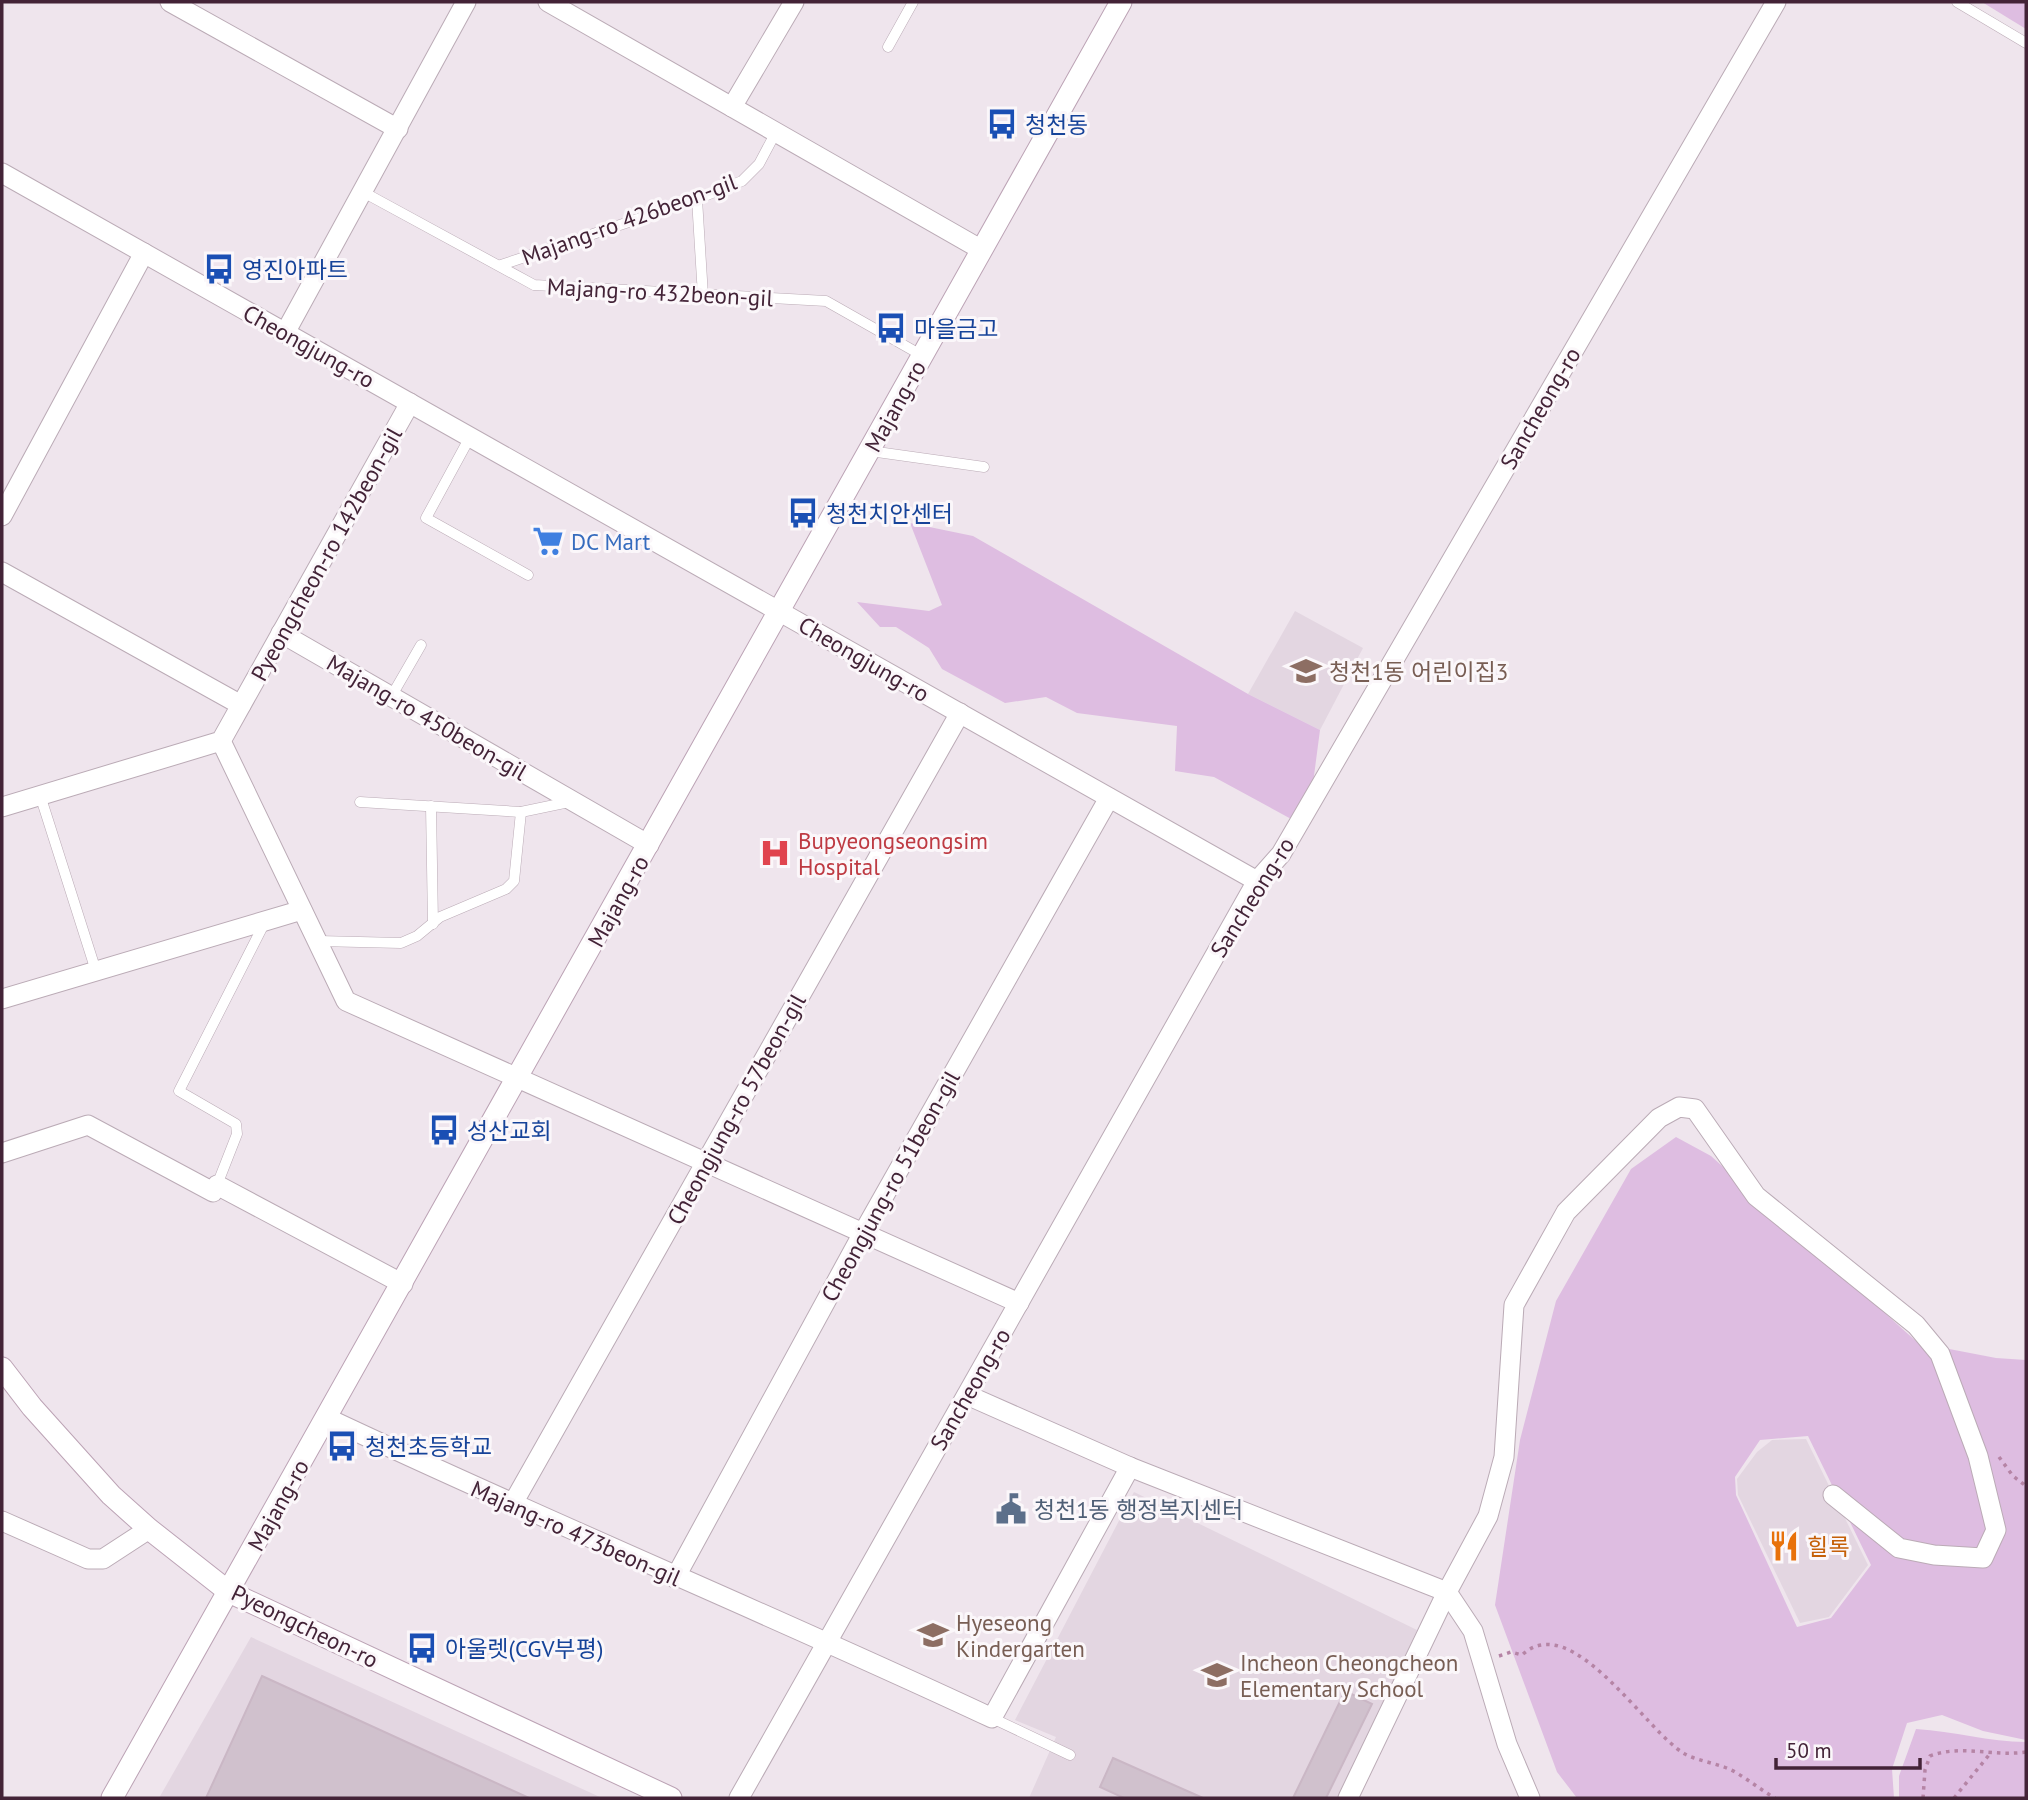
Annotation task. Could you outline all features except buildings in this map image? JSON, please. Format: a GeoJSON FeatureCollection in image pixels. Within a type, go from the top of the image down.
{"type":"FeatureCollection","features":[{"type":"Feature","properties":{"kind":"main road","name":"Majang-ro"},"geometry":{"type":"LineString","coordinates":[[113,1798],[1121,2]]}},
{"type":"Feature","properties":{"kind":"main road","name":"Pyeongcheon-ro"},"geometry":{"type":"LineString","coordinates":[[2,1368],[71,1453],[149,1530],[229,1592],[671,1798]]}},
{"type":"Feature","properties":{"kind":"street"},"geometry":{"type":"LineString","coordinates":[[170,2],[398,129]]}},
{"type":"Feature","properties":{"kind":"street"},"geometry":{"type":"LineString","coordinates":[[285,333],[466,2]]}},
{"type":"Feature","properties":{"kind":"street"},"geometry":{"type":"LineString","coordinates":[[548,2],[982,250]]}},
{"type":"Feature","properties":{"kind":"street"},"geometry":{"type":"LineString","coordinates":[[732,107],[794,2]]}},
{"type":"Feature","properties":{"kind":"street","name":"Sancheong-ro"},"geometry":{"type":"LineString","coordinates":[[739,1798],[1257,881],[1287,842],[1776,2]]}},
{"type":"Feature","properties":{"kind":"street","name":"Cheongjung-ro"},"geometry":{"type":"LineString","coordinates":[[2,173],[1257,881]]}},
{"type":"Feature","properties":{"kind":"street"},"geometry":{"type":"LineString","coordinates":[[2,516],[144,253]]}},
{"type":"Feature","properties":{"kind":"street","name":"Pyeongcheon-ro 142beon-gil"},"geometry":{"type":"LineString","coordinates":[[221,741],[410,403]]}},
{"type":"Feature","properties":{"kind":"street","name":"Pyeongcheon-ro 142beon-gil"},"geometry":{"type":"LineString","coordinates":[[2,572],[242,705]]}},
{"type":"Feature","properties":{"kind":"street","name":"Majang-ro 450beon-gil"},"geometry":{"type":"LineString","coordinates":[[281,633],[649,845]]}},
{"type":"Feature","properties":{"kind":"street","name":"Cheongjung-ro 57beon-gil"},"geometry":{"type":"LineString","coordinates":[[512,1505],[960,713]]}},
{"type":"Feature","properties":{"kind":"street"},"geometry":{"type":"LineString","coordinates":[[2,807],[221,741],[346,1001],[1019,1303]]}},
{"type":"Feature","properties":{"kind":"street","name":"Cheongjung-ro 51beon-gil"},"geometry":{"type":"LineString","coordinates":[[675,1578],[863,1233],[1109,798]]}},
{"type":"Feature","properties":{"kind":"street"},"geometry":{"type":"LineString","coordinates":[[2,999],[303,910]]}},
{"type":"Feature","properties":{"kind":"street"},"geometry":{"type":"LineString","coordinates":[[1348,1798],[1447,1592],[1488,1516],[1504,1457],[1514,1305],[1566,1212],[1659,1118],[1679,1107],[1695,1109],[1756,1196],[1916,1325],[1940,1354],[1978,1456],[1996,1531],[1983,1558],[1934,1555],[1899,1548],[1833,1495]]}},
{"type":"Feature","properties":{"kind":"street"},"geometry":{"type":"LineString","coordinates":[[2,1153],[88,1125],[213,1192],[217,1185],[403,1284]]}},
{"type":"Feature","properties":{"kind":"street"},"geometry":{"type":"LineString","coordinates":[[967,1395],[1130,1468],[1447,1592],[1473,1631],[1507,1744],[1530,1798]]}},
{"type":"Feature","properties":{"kind":"street","name":"Majang-ro 473beon-gil"},"geometry":{"type":"LineString","coordinates":[[327,1418],[512,1505],[827,1642],[992,1718]]}},
{"type":"Feature","properties":{"kind":"street"},"geometry":{"type":"LineString","coordinates":[[992,1718],[1130,1468]]}},
{"type":"Feature","properties":{"kind":"street"},"geometry":{"type":"LineString","coordinates":[[2,1521],[88,1559],[103,1559],[149,1530]]}},
{"type":"Feature","properties":{"kind":"lane"},"geometry":{"type":"LineString","coordinates":[[888,47],[913,2]]}},
{"type":"Feature","properties":{"kind":"lane"},"geometry":{"type":"LineString","coordinates":[[1957,2],[2026,43]]}},
{"type":"Feature","properties":{"kind":"lane","name":"Majang-ro 426beon-gil"},"geometry":{"type":"LineString","coordinates":[[501,265],[697,199],[742,181],[759,164],[776,132]]}},
{"type":"Feature","properties":{"kind":"lane","name":"Majang-ro 432beon-gil"},"geometry":{"type":"LineString","coordinates":[[363,192],[534,285],[826,301],[923,356]]}},
{"type":"Feature","properties":{"kind":"lane"},"geometry":{"type":"LineString","coordinates":[[697,199],[703,296]]}},
{"type":"Feature","properties":{"kind":"lane"},"geometry":{"type":"LineString","coordinates":[[470,437],[426,517],[528,575]]}},
{"type":"Feature","properties":{"kind":"lane"},"geometry":{"type":"LineString","coordinates":[[870,451],[984,467]]}},
{"type":"Feature","properties":{"kind":"lane"},"geometry":{"type":"LineString","coordinates":[[391,697],[421,645]]}},
{"type":"Feature","properties":{"kind":"lane"},"geometry":{"type":"LineString","coordinates":[[40,796],[96,971]]}},
{"type":"Feature","properties":{"kind":"lane","name":"Majang-ro 450beon-gil"},"geometry":{"type":"LineString","coordinates":[[360,802],[521,812],[573,801]]}},
{"type":"Feature","properties":{"kind":"lane"},"geometry":{"type":"LineString","coordinates":[[432,806],[433,924]]}},
{"type":"Feature","properties":{"kind":"lane"},"geometry":{"type":"LineString","coordinates":[[317,941],[401,943],[440,917],[506,890],[514,881],[521,812]]}},
{"type":"Feature","properties":{"kind":"lane"},"geometry":{"type":"LineString","coordinates":[[217,1185],[237,1134],[236,1124],[179,1091],[265,921]]}},
{"type":"Feature","properties":{"kind":"lane"},"geometry":{"type":"LineString","coordinates":[[992,1718],[1070,1755]]}},
{"type":"Feature","properties":{"kind":"path"},"geometry":{"type":"LineString","coordinates":[[1483,1664],[1511,1652],[1522,1655],[1531,1646],[1558,1646],[1582,1657],[1683,1753],[1733,1771],[1775,1798]]}},
{"type":"Feature","properties":{"kind":"path"},"geometry":{"type":"LineString","coordinates":[[1923,1798],[1924,1770],[1930,1756],[1945,1750],[1989,1755],[2026,1752]]}},
{"type":"Feature","properties":{"kind":"path"},"geometry":{"type":"LineString","coordinates":[[1954,1798],[1989,1755]]}},
{"type":"Feature","properties":{"kind":"shaded area"},"geometry":{"type":"Polygon","coordinates":[[[1982,2],[2026,2],[2026,29],[1982,2]]]}},
{"type":"Feature","properties":{"kind":"shaded area"},"geometry":{"type":"Polygon","coordinates":[[[910,523],[973,536],[1248,694],[1320,730],[1312,791],[1293,820],[1214,777],[1175,771],[1177,726],[1077,713],[1046,697],[1005,703],[942,669],[929,648],[896,627],[880,627],[857,602],[929,611],[942,605],[910,523]]]}},
{"type":"Feature","properties":{"kind":"shaded area","name":"청천1동 어린이집3"},"geometry":{"type":"Polygon","coordinates":[[[1295,611],[1363,648],[1320,730],[1248,694],[1295,611]]]}},
{"type":"Feature","properties":{"kind":"shaded area"},"geometry":{"type":"Polygon","coordinates":[[[1676,1137],[1711,1156],[1918,1343],[1996,1358],[2026,1360],[2026,1740],[1983,1731],[1942,1715],[1907,1723],[1892,1769],[1894,1798],[1577,1798],[1557,1772],[1495,1605],[1520,1440],[1556,1301],[1631,1169],[1676,1137]],[[1808,1436],[1760,1440],[1735,1477],[1736,1495],[1797,1627],[1831,1618],[1871,1565],[1808,1436]]]}},
{"type":"Feature","properties":{"kind":"shaded area"},"geometry":{"type":"Polygon","coordinates":[[[1806,1439],[1868,1565],[1829,1617],[1800,1623],[1738,1495],[1737,1479],[1757,1452],[1772,1440],[1806,1439]]]}},
{"type":"Feature","properties":{"kind":"shaded area","name":"Incheon Cheongcheon Elementary School"},"geometry":{"type":"Polygon","coordinates":[[[1134,1492],[1417,1630],[1340,1798],[1029,1798],[1056,1737],[1015,1720],[1134,1492]]]}},
{"type":"Feature","properties":{"kind":"shaded area"},"geometry":{"type":"Polygon","coordinates":[[[251,1637],[602,1798],[159,1798],[251,1637]]]}},
{"type":"Feature","properties":{"kind":"shaded area"},"geometry":{"type":"Polygon","coordinates":[[[1916,1729],[2026,1742],[2026,1798],[1899,1798],[1899,1776],[1916,1729]]]}},
{"type":"Feature","properties":{"kind":"place","name":"청천동"},"geometry":{"type":"Point","coordinates":[1002,124]}},
{"type":"Feature","properties":{"kind":"place","name":"영진아파트"},"geometry":{"type":"Point","coordinates":[219,269]}},
{"type":"Feature","properties":{"kind":"place","name":"마을금고"},"geometry":{"type":"Point","coordinates":[891,328]}},
{"type":"Feature","properties":{"kind":"place","name":"청천치안센터"},"geometry":{"type":"Point","coordinates":[803,513]}},
{"type":"Feature","properties":{"kind":"place","name":"DC Mart"},"geometry":{"type":"Point","coordinates":[548,541]}},
{"type":"Feature","properties":{"kind":"place","name":"청천1동 어린이집3"},"geometry":{"type":"Point","coordinates":[1306,671]}},
{"type":"Feature","properties":{"kind":"place","name":"Bupyeongseongsim Hospital"},"geometry":{"type":"Point","coordinates":[775,853]}},
{"type":"Feature","properties":{"kind":"place","name":"성산교회"},"geometry":{"type":"Point","coordinates":[444,1130]}},
{"type":"Feature","properties":{"kind":"place","name":"청천초등학교"},"geometry":{"type":"Point","coordinates":[342,1446]}},
{"type":"Feature","properties":{"kind":"place","name":"청천1동 행정복지센터"},"geometry":{"type":"Point","coordinates":[1011,1509]}},
{"type":"Feature","properties":{"kind":"place","name":"힐록"},"geometry":{"type":"Point","coordinates":[1784,1546]}},
{"type":"Feature","properties":{"kind":"place","name":"Hyeseong Kindergarten"},"geometry":{"type":"Point","coordinates":[933,1635]}},
{"type":"Feature","properties":{"kind":"place","name":"아울렛(CGV부평)"},"geometry":{"type":"Point","coordinates":[422,1648]}},
{"type":"Feature","properties":{"kind":"place","name":"Incheon Cheongcheon Elementary School"},"geometry":{"type":"Point","coordinates":[1217,1675]}}]}
